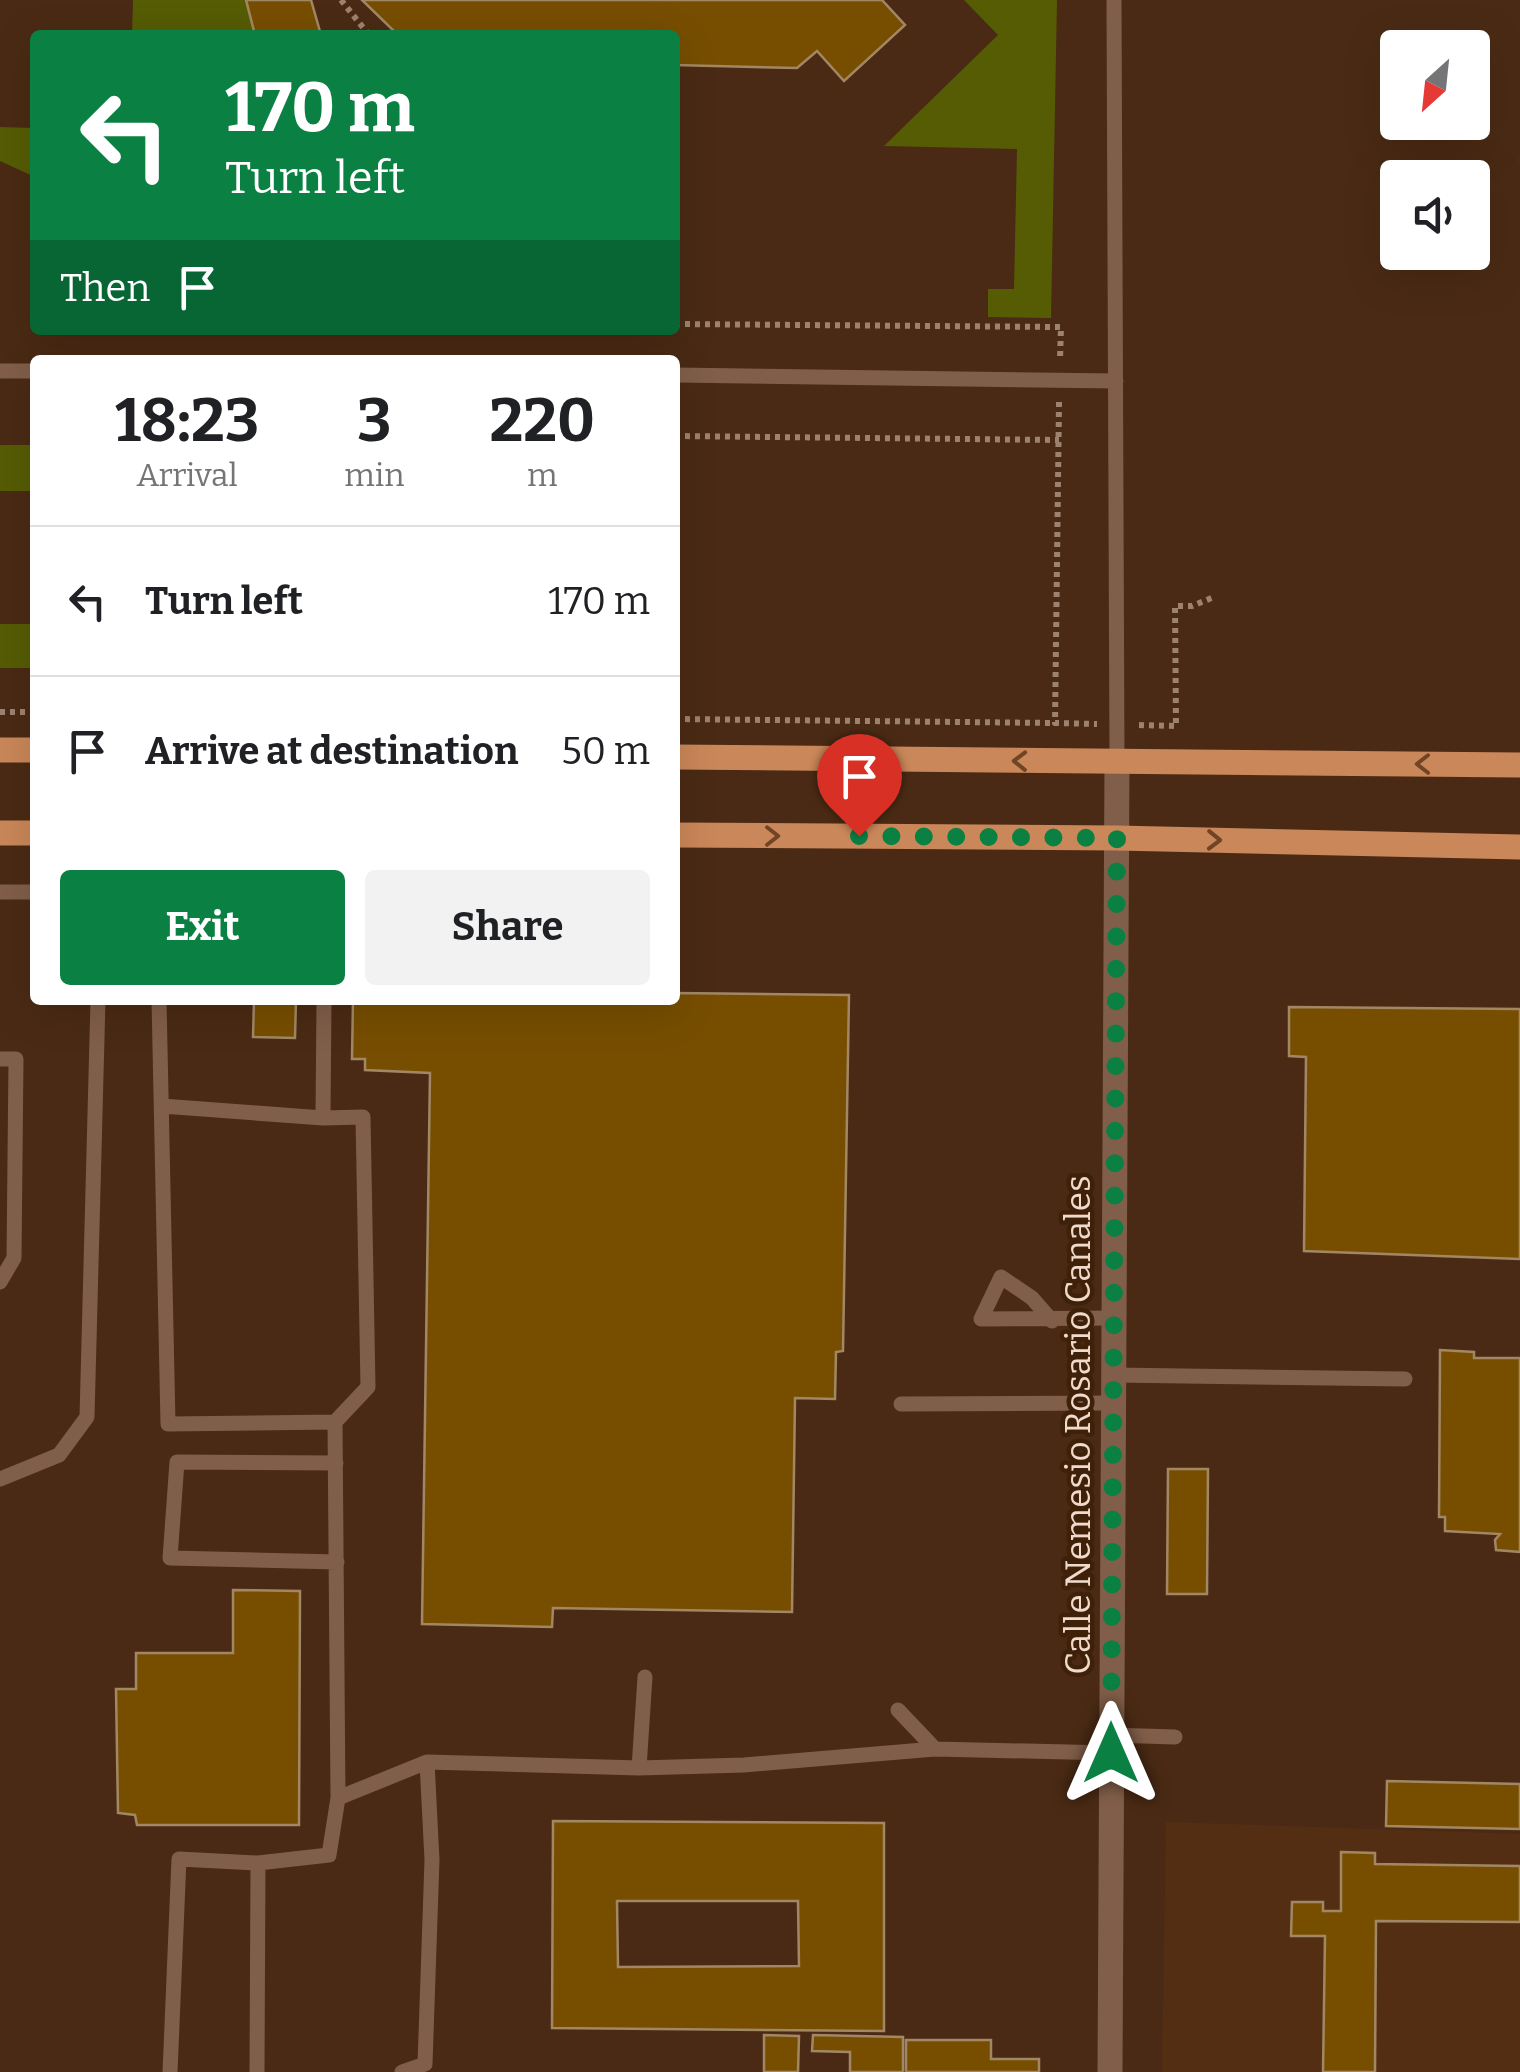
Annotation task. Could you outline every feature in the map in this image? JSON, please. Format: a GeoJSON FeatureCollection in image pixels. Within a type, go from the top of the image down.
{"type":"FeatureCollection","features":[{"type":"Feature","properties":{"kind":"main road"},"geometry":{"type":"LineString","coordinates":[[0,750],[30,750]]}},
{"type":"Feature","properties":{"kind":"main road"},"geometry":{"type":"LineString","coordinates":[[680,757],[1520,765]]}},
{"type":"Feature","properties":{"kind":"main road"},"geometry":{"type":"LineString","coordinates":[[0,832],[30,833]]}},
{"type":"Feature","properties":{"kind":"main road"},"geometry":{"type":"LineString","coordinates":[[680,835],[1117,838],[1520,847]]}},
{"type":"Feature","properties":{"kind":"street","name":"Calle Nemesio Rosario Canales"},"geometry":{"type":"LineString","coordinates":[[1110,2072],[1118,762]]}},
{"type":"Feature","properties":{"kind":"lane"},"geometry":{"type":"LineString","coordinates":[[1114,0],[1118,762]]}},
{"type":"Feature","properties":{"kind":"lane"},"geometry":{"type":"LineString","coordinates":[[0,372],[30,372]]}},
{"type":"Feature","properties":{"kind":"lane"},"geometry":{"type":"LineString","coordinates":[[680,375],[1116,381]]}},
{"type":"Feature","properties":{"kind":"lane"},"geometry":{"type":"LineString","coordinates":[[0,892],[30,892]]}},
{"type":"Feature","properties":{"kind":"lane"},"geometry":{"type":"LineString","coordinates":[[0,1479],[60,1455],[87,1417],[98,1005]]}},
{"type":"Feature","properties":{"kind":"lane"},"geometry":{"type":"LineString","coordinates":[[159,1005],[168,1424],[336,1422]]}},
{"type":"Feature","properties":{"kind":"lane"},"geometry":{"type":"LineString","coordinates":[[324,1005],[324,1118]]}},
{"type":"Feature","properties":{"kind":"lane"},"geometry":{"type":"LineString","coordinates":[[0,1059],[16,1060],[16,1079],[14,1258],[0,1282]]}},
{"type":"Feature","properties":{"kind":"lane"},"geometry":{"type":"LineString","coordinates":[[162,1106],[324,1118],[363,1117],[368,1387],[336,1422],[338,1798],[329,1855],[258,1863],[180,1858],[170,2072]]}},
{"type":"Feature","properties":{"kind":"lane"},"geometry":{"type":"LineString","coordinates":[[1052,1320],[1032,1298],[1002,1277],[981,1318],[1052,1320],[1114,1318]]}},
{"type":"Feature","properties":{"kind":"lane"},"geometry":{"type":"LineString","coordinates":[[1114,1375],[1405,1379]]}},
{"type":"Feature","properties":{"kind":"lane"},"geometry":{"type":"LineString","coordinates":[[902,1404],[1114,1403]]}},
{"type":"Feature","properties":{"kind":"lane"},"geometry":{"type":"LineString","coordinates":[[336,1463],[178,1462],[170,1558],[336,1562]]}},
{"type":"Feature","properties":{"kind":"lane"},"geometry":{"type":"LineString","coordinates":[[639,1768],[644,1678]]}},
{"type":"Feature","properties":{"kind":"lane"},"geometry":{"type":"LineString","coordinates":[[898,1710],[934,1749]]}},
{"type":"Feature","properties":{"kind":"lane"},"geometry":{"type":"LineString","coordinates":[[338,1798],[426,1762],[639,1768],[744,1765],[934,1749],[1111,1744],[1175,1737]]}},
{"type":"Feature","properties":{"kind":"lane"},"geometry":{"type":"LineString","coordinates":[[402,2072],[425,2064],[432,1860],[426,1762]]}},
{"type":"Feature","properties":{"kind":"lane"},"geometry":{"type":"LineString","coordinates":[[258,1863],[258,2072]]}},
{"type":"Feature","properties":{"kind":"path"},"geometry":{"type":"LineString","coordinates":[[341,0],[364,30]]}},
{"type":"Feature","properties":{"kind":"path"},"geometry":{"type":"LineString","coordinates":[[680,324],[1061,326],[1055,723]]}},
{"type":"Feature","properties":{"kind":"path"},"geometry":{"type":"LineString","coordinates":[[680,436],[1058,440]]}},
{"type":"Feature","properties":{"kind":"path"},"geometry":{"type":"LineString","coordinates":[[680,719],[1176,726],[1175,606],[1192,606],[1214,597]]}},
{"type":"Feature","properties":{"kind":"path"},"geometry":{"type":"LineString","coordinates":[[0,712],[30,712]]}},
{"type":"Feature","properties":{"kind":"shaded area"},"geometry":{"type":"Polygon","coordinates":[[[133,0],[246,0],[254,30],[132,30],[133,0]]]}},
{"type":"Feature","properties":{"kind":"shaded area"},"geometry":{"type":"Polygon","coordinates":[[[964,0],[1057,0],[1051,318],[988,317],[988,289],[1014,289],[1017,149],[884,146],[998,35],[964,0]]]}},
{"type":"Feature","properties":{"kind":"shaded area"},"geometry":{"type":"Polygon","coordinates":[[[0,127],[30,128],[30,175],[0,161],[0,127]]]}},
{"type":"Feature","properties":{"kind":"shaded area"},"geometry":{"type":"Polygon","coordinates":[[[0,445],[30,445],[30,491],[0,491],[0,445]]]}},
{"type":"Feature","properties":{"kind":"shaded area"},"geometry":{"type":"Polygon","coordinates":[[[0,624],[30,624],[30,668],[0,668],[0,624]]]}},
{"type":"Feature","properties":{"kind":"shaded area"},"geometry":{"type":"Polygon","coordinates":[[[1166,1822],[1520,1834],[1520,2072],[1162,2072],[1166,1822]]]}},
{"type":"Feature","properties":{"kind":"building"},"geometry":{"type":"Polygon","coordinates":[[[246,0],[311,0],[320,30],[254,30],[246,0]]]}},
{"type":"Feature","properties":{"kind":"building"},"geometry":{"type":"Polygon","coordinates":[[[362,0],[882,0],[905,25],[844,81],[817,51],[797,68],[680,65],[680,30],[393,30],[362,0]]]}},
{"type":"Feature","properties":{"kind":"building"},"geometry":{"type":"Polygon","coordinates":[[[680,993],[849,995],[843,1351],[836,1352],[835,1399],[795,1398],[792,1612],[553,1608],[552,1627],[422,1624],[430,1073],[365,1070],[365,1059],[352,1059],[353,1005],[680,1005],[680,993]]]}},
{"type":"Feature","properties":{"kind":"building"},"geometry":{"type":"Polygon","coordinates":[[[254,1005],[296,1005],[295,1038],[253,1037],[254,1005]]]}},
{"type":"Feature","properties":{"kind":"building"},"geometry":{"type":"Polygon","coordinates":[[[1289,1007],[1520,1009],[1520,1259],[1304,1251],[1306,1057],[1289,1056],[1289,1007]]]}},
{"type":"Feature","properties":{"kind":"building"},"geometry":{"type":"Polygon","coordinates":[[[1440,1350],[1474,1352],[1474,1358],[1520,1358],[1520,1552],[1496,1550],[1495,1540],[1500,1534],[1445,1531],[1445,1517],[1439,1517],[1440,1350]]]}},
{"type":"Feature","properties":{"kind":"building"},"geometry":{"type":"Polygon","coordinates":[[[1168,1469],[1208,1469],[1207,1594],[1167,1594],[1168,1469]]]}},
{"type":"Feature","properties":{"kind":"building"},"geometry":{"type":"Polygon","coordinates":[[[233,1590],[300,1591],[299,1825],[137,1825],[135,1815],[118,1813],[116,1689],[136,1689],[136,1653],[233,1653],[233,1590]]]}},
{"type":"Feature","properties":{"kind":"building"},"geometry":{"type":"Polygon","coordinates":[[[1387,1781],[1520,1784],[1520,1829],[1386,1826],[1387,1781]]]}},
{"type":"Feature","properties":{"kind":"building"},"geometry":{"type":"Polygon","coordinates":[[[553,1821],[884,1823],[884,2031],[552,2028],[553,1821]],[[617,1901],[618,1967],[799,1966],[798,1901],[617,1901]]]}},
{"type":"Feature","properties":{"kind":"building"},"geometry":{"type":"Polygon","coordinates":[[[1341,1852],[1375,1853],[1375,1864],[1520,1866],[1520,1922],[1376,1921],[1375,2072],[1323,2072],[1325,1936],[1291,1936],[1292,1902],[1323,1902],[1323,1911],[1341,1911],[1341,1852]]]}},
{"type":"Feature","properties":{"kind":"building"},"geometry":{"type":"Polygon","coordinates":[[[764,2035],[799,2036],[798,2072],[764,2072],[764,2035]]]}},
{"type":"Feature","properties":{"kind":"building"},"geometry":{"type":"Polygon","coordinates":[[[813,2035],[903,2037],[903,2072],[850,2072],[850,2052],[812,2051],[813,2035]]]}},
{"type":"Feature","properties":{"kind":"building"},"geometry":{"type":"Polygon","coordinates":[[[906,2040],[991,2040],[991,2059],[1039,2059],[1039,2072],[906,2072],[906,2040]]]}},
{"type":"Feature","properties":{"kind":"route"},"geometry":{"type":"LineString","coordinates":[[859,836],[1117,838],[1111,1753]]}}]}
